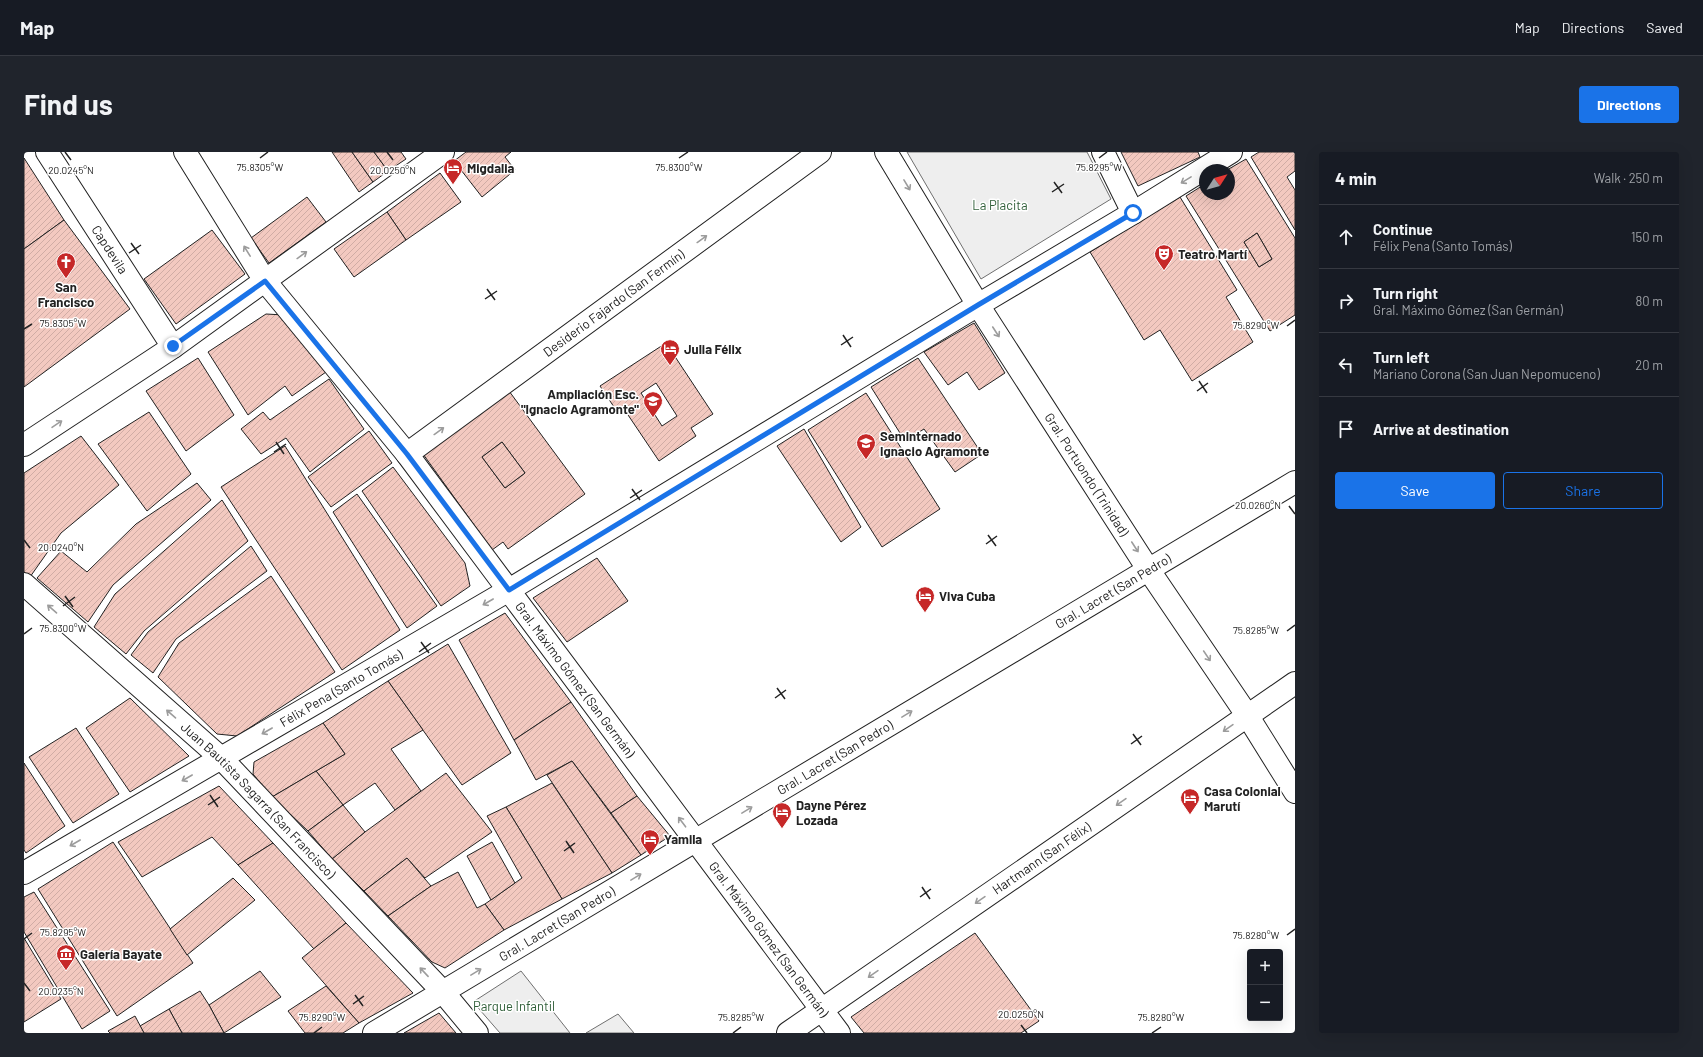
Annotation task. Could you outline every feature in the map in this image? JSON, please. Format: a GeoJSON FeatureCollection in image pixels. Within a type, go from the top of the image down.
{"type":"FeatureCollection","features":[{"type":"Feature","properties":{"kind":"street","name":"Capdevila"},"geometry":{"type":"LineString","coordinates":[[47,152],[173,346]]}},
{"type":"Feature","properties":{"kind":"street","name":"Gral. Máximo Gómez (San Germán)"},"geometry":{"type":"LineString","coordinates":[[185,152],[265,281],[407,454],[839,1033]]}},
{"type":"Feature","properties":{"kind":"street"},"geometry":{"type":"LineString","coordinates":[[24,445],[173,346],[443,152]]}},
{"type":"Feature","properties":{"kind":"street","name":"Desiderio Fajardo (San Fermín)"},"geometry":{"type":"LineString","coordinates":[[407,454],[820,152]]}},
{"type":"Feature","properties":{"kind":"street","name":"Gral. Portuondo (Trinidad)"},"geometry":{"type":"LineString","coordinates":[[886,152],[978,305],[1148,569],[1247,715],[1295,792]]}},
{"type":"Feature","properties":{"kind":"street"},"geometry":{"type":"LineString","coordinates":[[1103,152],[1133,213]]}},
{"type":"Feature","properties":{"kind":"street","name":"Félix Pena (Santo Tomás)"},"geometry":{"type":"LineString","coordinates":[[24,873],[509,590],[978,305],[1133,213],[1231,152]]}},
{"type":"Feature","properties":{"kind":"street","name":"Gral. Lacret (San Pedro)"},"geometry":{"type":"LineString","coordinates":[[374,1033],[1295,482]]}},
{"type":"Feature","properties":{"kind":"street","name":"Juan Bautista Sagarra (San Francisco)"},"geometry":{"type":"LineString","coordinates":[[24,584],[221,758],[443,992],[477,1033]]}},
{"type":"Feature","properties":{"kind":"street","name":"Hartmann (San Félix)"},"geometry":{"type":"LineString","coordinates":[[788,1033],[1295,683]]}},
{"type":"Feature","properties":{"kind":"green space","name":"La Placita"},"geometry":{"type":"Polygon","coordinates":[[[907,152],[1087,152],[1111,199],[981,279],[907,152]]]}},
{"type":"Feature","properties":{"kind":"green space","name":"Parque Infantil"},"geometry":{"type":"Polygon","coordinates":[[[521,971],[570,1033],[500,1033],[473,1002],[521,971]]]}},
{"type":"Feature","properties":{"kind":"green space","name":"Parque Infantil"},"geometry":{"type":"Polygon","coordinates":[[[618,1014],[634,1033],[586,1033],[618,1014]]]}},
{"type":"Feature","properties":{"kind":"building"},"geometry":{"type":"Polygon","coordinates":[[[332,152],[352,152],[373,182],[359,192],[332,152]]]}},
{"type":"Feature","properties":{"kind":"building"},"geometry":{"type":"Polygon","coordinates":[[[352,152],[374,152],[388,171],[373,182],[352,152]]]}},
{"type":"Feature","properties":{"kind":"building"},"geometry":{"type":"Polygon","coordinates":[[[374,152],[401,152],[406,159],[388,171],[374,152]]]}},
{"type":"Feature","properties":{"kind":"building"},"geometry":{"type":"Polygon","coordinates":[[[466,152],[511,152],[505,157],[515,170],[482,197],[454,161],[466,152]]]}},
{"type":"Feature","properties":{"kind":"building"},"geometry":{"type":"Polygon","coordinates":[[[1121,152],[1198,152],[1200,157],[1138,186],[1121,152]]]}},
{"type":"Feature","properties":{"kind":"building"},"geometry":{"type":"Polygon","coordinates":[[[1259,152],[1295,152],[1295,171],[1287,177],[1295,190],[1295,230],[1251,157],[1259,152]]]}},
{"type":"Feature","properties":{"kind":"building"},"geometry":{"type":"Polygon","coordinates":[[[24,158],[64,220],[24,249],[24,158]]]}},
{"type":"Feature","properties":{"kind":"building"},"geometry":{"type":"Polygon","coordinates":[[[1246,159],[1295,238],[1295,315],[1270,331],[1186,196],[1199,188],[1199,200],[1235,200],[1235,165],[1246,159]],[[1257,233],[1244,242],[1259,267],[1272,259],[1257,233]]]}},
{"type":"Feature","properties":{"kind":"building"},"geometry":{"type":"Polygon","coordinates":[[[440,173],[461,202],[406,240],[387,212],[440,173]]]}},
{"type":"Feature","properties":{"kind":"building"},"geometry":{"type":"Polygon","coordinates":[[[307,197],[326,222],[269,263],[251,238],[307,197]]]}},
{"type":"Feature","properties":{"kind":"building","name":"Teatro Martí"},"geometry":{"type":"Polygon","coordinates":[[[1180,197],[1237,290],[1226,297],[1253,342],[1192,381],[1160,330],[1144,340],[1090,252],[1180,197]]]}},
{"type":"Feature","properties":{"kind":"building"},"geometry":{"type":"Polygon","coordinates":[[[387,212],[406,240],[354,277],[334,249],[387,212]]]}},
{"type":"Feature","properties":{"kind":"building","name":"San Francisco"},"geometry":{"type":"Polygon","coordinates":[[[64,220],[130,309],[24,387],[24,249],[64,220]]]}},
{"type":"Feature","properties":{"kind":"building"},"geometry":{"type":"Polygon","coordinates":[[[212,230],[245,274],[176,324],[144,279],[212,230]]]}},
{"type":"Feature","properties":{"kind":"building"},"geometry":{"type":"Polygon","coordinates":[[[1257,233],[1272,259],[1259,267],[1244,242],[1257,233]]]}},
{"type":"Feature","properties":{"kind":"building"},"geometry":{"type":"Polygon","coordinates":[[[266,314],[284,315],[326,372],[292,396],[285,386],[248,415],[208,352],[266,314]]]}},
{"type":"Feature","properties":{"kind":"building"},"geometry":{"type":"Polygon","coordinates":[[[974,323],[1005,373],[979,390],[967,372],[948,385],[924,352],[974,323]]]}},
{"type":"Feature","properties":{"kind":"building"},"geometry":{"type":"Polygon","coordinates":[[[666,343],[713,414],[691,428],[696,436],[659,461],[624,409],[618,413],[600,386],[666,343]],[[656,383],[641,393],[662,426],[677,416],[656,383]]]}},
{"type":"Feature","properties":{"kind":"building"},"geometry":{"type":"Polygon","coordinates":[[[198,358],[234,415],[186,451],[146,391],[198,358]]]}},
{"type":"Feature","properties":{"kind":"building"},"geometry":{"type":"Polygon","coordinates":[[[918,358],[982,454],[955,472],[924,429],[905,441],[871,387],[918,358]]]}},
{"type":"Feature","properties":{"kind":"building"},"geometry":{"type":"Polygon","coordinates":[[[329,379],[364,429],[310,472],[286,438],[261,454],[241,429],[263,412],[270,420],[329,379]]]}},
{"type":"Feature","properties":{"kind":"building"},"geometry":{"type":"Polygon","coordinates":[[[509,391],[585,494],[508,549],[503,542],[492,550],[423,454],[509,391]],[[502,442],[482,457],[505,488],[525,473],[502,442]]]}},
{"type":"Feature","properties":{"kind":"building"},"geometry":{"type":"Polygon","coordinates":[[[866,393],[940,509],[882,547],[808,430],[866,393]]]}},
{"type":"Feature","properties":{"kind":"building"},"geometry":{"type":"Polygon","coordinates":[[[149,412],[191,474],[147,511],[98,444],[149,412]]]}},
{"type":"Feature","properties":{"kind":"building"},"geometry":{"type":"Polygon","coordinates":[[[804,429],[861,527],[841,542],[777,446],[804,429]]]}},
{"type":"Feature","properties":{"kind":"building"},"geometry":{"type":"Polygon","coordinates":[[[369,431],[392,463],[331,507],[308,477],[369,431]]]}},
{"type":"Feature","properties":{"kind":"building"},"geometry":{"type":"Polygon","coordinates":[[[81,436],[119,485],[61,533],[30,577],[24,572],[24,473],[81,436]]]}},
{"type":"Feature","properties":{"kind":"building"},"geometry":{"type":"Polygon","coordinates":[[[502,442],[525,473],[505,488],[482,457],[502,442]]]}},
{"type":"Feature","properties":{"kind":"building"},"geometry":{"type":"Polygon","coordinates":[[[285,446],[400,630],[342,670],[221,487],[285,446]]]}},
{"type":"Feature","properties":{"kind":"building"},"geometry":{"type":"Polygon","coordinates":[[[393,467],[465,563],[470,586],[441,606],[362,491],[393,467]]]}},
{"type":"Feature","properties":{"kind":"building"},"geometry":{"type":"Polygon","coordinates":[[[197,483],[211,500],[113,585],[88,622],[37,578],[61,551],[87,572],[136,524],[197,483]]]}},
{"type":"Feature","properties":{"kind":"building"},"geometry":{"type":"Polygon","coordinates":[[[357,494],[437,606],[407,628],[333,512],[357,494]]]}},
{"type":"Feature","properties":{"kind":"building"},"geometry":{"type":"Polygon","coordinates":[[[222,500],[248,541],[144,631],[126,654],[94,627],[115,594],[222,500]]]}},
{"type":"Feature","properties":{"kind":"building"},"geometry":{"type":"Polygon","coordinates":[[[251,546],[267,571],[176,639],[153,673],[131,655],[148,632],[251,546]]]}},
{"type":"Feature","properties":{"kind":"building"},"geometry":{"type":"Polygon","coordinates":[[[597,558],[628,601],[567,642],[533,598],[597,558]]]}},
{"type":"Feature","properties":{"kind":"building"},"geometry":{"type":"Polygon","coordinates":[[[271,576],[335,672],[237,736],[217,734],[158,677],[179,643],[271,576]]]}},
{"type":"Feature","properties":{"kind":"building"},"geometry":{"type":"Polygon","coordinates":[[[505,613],[571,702],[514,740],[459,640],[505,613]]]}},
{"type":"Feature","properties":{"kind":"building"},"geometry":{"type":"Polygon","coordinates":[[[448,644],[511,753],[462,785],[388,681],[448,644]]]}},
{"type":"Feature","properties":{"kind":"building"},"geometry":{"type":"Polygon","coordinates":[[[388,681],[423,730],[391,749],[421,791],[395,810],[375,783],[343,805],[316,771],[345,754],[323,723],[388,681]]]}},
{"type":"Feature","properties":{"kind":"building"},"geometry":{"type":"Polygon","coordinates":[[[130,698],[189,756],[130,792],[86,728],[130,698]]]}},
{"type":"Feature","properties":{"kind":"building"},"geometry":{"type":"Polygon","coordinates":[[[571,702],[637,796],[611,813],[572,761],[536,780],[514,740],[571,702]]]}},
{"type":"Feature","properties":{"kind":"building"},"geometry":{"type":"Polygon","coordinates":[[[323,723],[345,754],[272,797],[253,774],[254,762],[323,723]]]}},
{"type":"Feature","properties":{"kind":"building"},"geometry":{"type":"Polygon","coordinates":[[[76,728],[119,794],[73,823],[29,757],[76,728]]]}},
{"type":"Feature","properties":{"kind":"building"},"geometry":{"type":"Polygon","coordinates":[[[572,761],[641,855],[612,873],[547,775],[572,761]]]}},
{"type":"Feature","properties":{"kind":"building"},"geometry":{"type":"Polygon","coordinates":[[[24,763],[65,826],[26,853],[24,850],[24,763]]]}},
{"type":"Feature","properties":{"kind":"building"},"geometry":{"type":"Polygon","coordinates":[[[316,771],[343,805],[308,831],[272,797],[316,771]]]}},
{"type":"Feature","properties":{"kind":"building"},"geometry":{"type":"Polygon","coordinates":[[[446,773],[492,832],[425,878],[407,858],[364,891],[332,859],[365,832],[446,773]]]}},
{"type":"Feature","properties":{"kind":"building"},"geometry":{"type":"Polygon","coordinates":[[[552,783],[612,873],[562,899],[506,807],[552,783]]]}},
{"type":"Feature","properties":{"kind":"building"},"geometry":{"type":"Polygon","coordinates":[[[219,786],[273,843],[238,865],[212,837],[142,877],[118,842],[219,786]]]}},
{"type":"Feature","properties":{"kind":"building"},"geometry":{"type":"Polygon","coordinates":[[[637,796],[670,836],[641,855],[611,813],[637,796]]]}},
{"type":"Feature","properties":{"kind":"building"},"geometry":{"type":"Polygon","coordinates":[[[343,805],[365,832],[332,859],[308,831],[343,805]]]}},
{"type":"Feature","properties":{"kind":"building"},"geometry":{"type":"Polygon","coordinates":[[[506,807],[562,899],[504,930],[485,904],[522,878],[487,816],[506,807]]]}},
{"type":"Feature","properties":{"kind":"building"},"geometry":{"type":"Polygon","coordinates":[[[113,842],[193,963],[117,1016],[38,889],[113,842]]]}},
{"type":"Feature","properties":{"kind":"building"},"geometry":{"type":"Polygon","coordinates":[[[492,842],[515,883],[491,900],[467,856],[492,842]]]}},
{"type":"Feature","properties":{"kind":"building"},"geometry":{"type":"Polygon","coordinates":[[[273,843],[346,923],[314,949],[238,865],[273,843]]]}},
{"type":"Feature","properties":{"kind":"building"},"geometry":{"type":"Polygon","coordinates":[[[407,858],[431,886],[388,916],[364,891],[407,858]]]}},
{"type":"Feature","properties":{"kind":"building"},"geometry":{"type":"Polygon","coordinates":[[[458,872],[477,908],[485,904],[504,930],[445,968],[432,962],[388,916],[431,886],[458,872]]]}},
{"type":"Feature","properties":{"kind":"building"},"geometry":{"type":"Polygon","coordinates":[[[233,878],[255,900],[187,955],[170,929],[233,878]]]}},
{"type":"Feature","properties":{"kind":"building","name":"Galería Bayate"},"geometry":{"type":"Polygon","coordinates":[[[34,892],[110,1011],[82,1029],[24,932],[24,897],[34,892]]]}},
{"type":"Feature","properties":{"kind":"building"},"geometry":{"type":"Polygon","coordinates":[[[346,923],[413,993],[359,1023],[302,958],[346,923]]]}},
{"type":"Feature","properties":{"kind":"building"},"geometry":{"type":"Polygon","coordinates":[[[975,933],[1039,1021],[1021,1033],[864,1033],[851,1017],[975,933]]]}},
{"type":"Feature","properties":{"kind":"building"},"geometry":{"type":"Polygon","coordinates":[[[24,938],[61,999],[24,1022],[24,938]]]}},
{"type":"Feature","properties":{"kind":"building"},"geometry":{"type":"Polygon","coordinates":[[[260,971],[281,997],[224,1033],[209,1005],[260,971]]]}},
{"type":"Feature","properties":{"kind":"building"},"geometry":{"type":"Polygon","coordinates":[[[326,986],[359,1023],[343,1033],[305,1033],[288,1011],[326,986]]]}},
{"type":"Feature","properties":{"kind":"building"},"geometry":{"type":"Polygon","coordinates":[[[200,991],[224,1033],[182,1033],[169,1009],[200,991]]]}},
{"type":"Feature","properties":{"kind":"building"},"geometry":{"type":"Polygon","coordinates":[[[169,1009],[182,1033],[144,1033],[140,1026],[169,1009]]]}},
{"type":"Feature","properties":{"kind":"building"},"geometry":{"type":"Polygon","coordinates":[[[439,1013],[456,1033],[404,1033],[439,1013]]]}},
{"type":"Feature","properties":{"kind":"building"},"geometry":{"type":"Polygon","coordinates":[[[135,1016],[144,1033],[110,1033],[108,1031],[135,1016]]]}},
{"type":"Feature","properties":{"kind":"place","name":"Migdalia"},"geometry":{"type":"Point","coordinates":[453,185]}},
{"type":"Feature","properties":{"kind":"place","name":"Teatro Martí"},"geometry":{"type":"Point","coordinates":[1164,271]}},
{"type":"Feature","properties":{"kind":"place","name":"San Francisco"},"geometry":{"type":"Point","coordinates":[66,279]}},
{"type":"Feature","properties":{"kind":"place","name":"Julia Félix"},"geometry":{"type":"Point","coordinates":[670,366]}},
{"type":"Feature","properties":{"kind":"place","name":"Ampliación Esc. \"Ignacio Agramonte\""},"geometry":{"type":"Point","coordinates":[653,418]}},
{"type":"Feature","properties":{"kind":"place","name":"Seminternado Ignacio Agramonte"},"geometry":{"type":"Point","coordinates":[866,460]}},
{"type":"Feature","properties":{"kind":"place","name":"Viva Cuba"},"geometry":{"type":"Point","coordinates":[925,613]}},
{"type":"Feature","properties":{"kind":"place","name":"Casa Colonial Marutí"},"geometry":{"type":"Point","coordinates":[1190,815]}},
{"type":"Feature","properties":{"kind":"place","name":"Dayne Pérez Lozada"},"geometry":{"type":"Point","coordinates":[782,829]}},
{"type":"Feature","properties":{"kind":"place","name":"Yamila"},"geometry":{"type":"Point","coordinates":[650,856]}},
{"type":"Feature","properties":{"kind":"place","name":"Galería Bayate"},"geometry":{"type":"Point","coordinates":[66,971]}},
{"type":"Feature","properties":{"kind":"route"},"geometry":{"type":"LineString","coordinates":[[173,346],[265,281],[407,454],[509,590],[978,305],[1133,213]]}}]}
